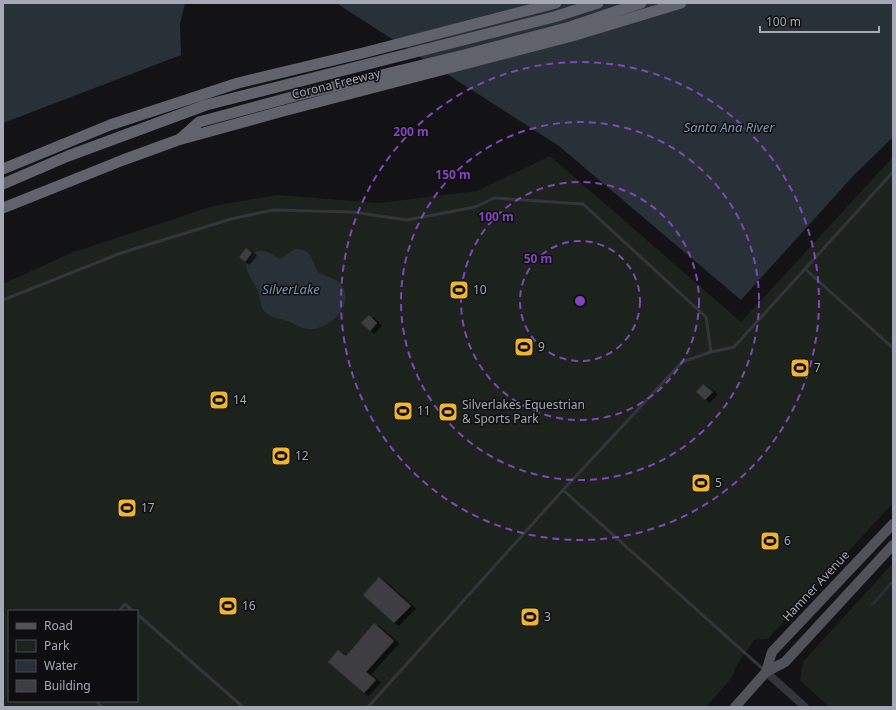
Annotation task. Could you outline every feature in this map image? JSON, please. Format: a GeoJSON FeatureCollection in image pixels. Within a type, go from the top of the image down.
{"type":"FeatureCollection","features":[{"type":"Feature","properties":{"kind":"highway","name":"Corona Freeway"},"geometry":{"type":"LineString","coordinates":[[3,169],[110,125],[238,83],[363,53],[556,3]]}},
{"type":"Feature","properties":{"kind":"highway"},"geometry":{"type":"LineString","coordinates":[[3,184],[68,156],[206,105],[554,17],[598,3]]}},
{"type":"Feature","properties":{"kind":"highway"},"geometry":{"type":"LineString","coordinates":[[178,140],[199,122],[299,94],[395,72],[570,26],[641,3]]}},
{"type":"Feature","properties":{"kind":"highway","name":"Corona Freeway"},"geometry":{"type":"LineString","coordinates":[[3,208],[123,160],[178,140],[283,111],[572,36],[681,3]]}},
{"type":"Feature","properties":{"kind":"main road","name":"Hamner Avenue"},"geometry":{"type":"LineString","coordinates":[[766,672],[772,652],[893,524]]}},
{"type":"Feature","properties":{"kind":"main road","name":"Hamner Avenue"},"geometry":{"type":"LineString","coordinates":[[735,707],[766,672],[785,662],[893,545]]}},
{"type":"Feature","properties":{"kind":"street"},"geometry":{"type":"LineString","coordinates":[[766,672],[805,707]]}},
{"type":"Feature","properties":{"kind":"lane"},"geometry":{"type":"LineString","coordinates":[[368,707],[562,490],[682,362],[711,352],[734,347],[893,172]]}},
{"type":"Feature","properties":{"kind":"lane"},"geometry":{"type":"LineString","coordinates":[[3,300],[121,253],[232,219],[273,210],[352,212],[407,220],[475,207],[494,198],[583,204],[706,317],[711,352]]}},
{"type":"Feature","properties":{"kind":"lane"},"geometry":{"type":"LineString","coordinates":[[805,269],[893,348]]}},
{"type":"Feature","properties":{"kind":"lane"},"geometry":{"type":"LineString","coordinates":[[562,490],[766,672]]}},
{"type":"Feature","properties":{"kind":"lane"},"geometry":{"type":"LineString","coordinates":[[120,610],[125,604],[132,610]]}},
{"type":"Feature","properties":{"kind":"lane"},"geometry":{"type":"LineString","coordinates":[[138,615],[243,707]]}},
{"type":"Feature","properties":{"kind":"green space","name":"Silverlakes Equestrian & Sports Park"},"geometry":{"type":"Polygon","coordinates":[[[550,156],[741,322],[893,157],[893,503],[768,639],[754,640],[735,668],[733,676],[706,707],[3,707],[3,284],[71,253],[213,206],[277,195],[379,203],[477,191],[550,156]]]}},
{"type":"Feature","properties":{"kind":"green space"},"geometry":{"type":"Polygon","coordinates":[[[893,563],[893,707],[829,707],[800,680],[803,662],[893,563]]]}},
{"type":"Feature","properties":{"kind":"water"},"geometry":{"type":"Polygon","coordinates":[[[3,3],[185,3],[180,24],[181,55],[3,123],[3,3]]]}},
{"type":"Feature","properties":{"kind":"water","name":"Santa Ana River"},"geometry":{"type":"Polygon","coordinates":[[[336,3],[893,3],[893,137],[854,175],[741,300],[559,146],[336,3]]]}},
{"type":"Feature","properties":{"kind":"water","name":"SilverLake"},"geometry":{"type":"Polygon","coordinates":[[[295,249],[308,252],[317,271],[339,282],[345,292],[346,300],[338,314],[325,325],[317,328],[303,328],[267,314],[263,310],[258,292],[247,271],[247,263],[252,254],[256,252],[268,252],[280,259],[295,249]]]}},
{"type":"Feature","properties":{"kind":"building"},"geometry":{"type":"Polygon","coordinates":[[[246,248],[252,253],[245,262],[239,257],[246,248]]]}},
{"type":"Feature","properties":{"kind":"building"},"geometry":{"type":"Polygon","coordinates":[[[369,315],[377,323],[370,331],[361,323],[369,315]]]}},
{"type":"Feature","properties":{"kind":"building"},"geometry":{"type":"Polygon","coordinates":[[[703,384],[713,392],[705,400],[696,392],[703,384]]]}},
{"type":"Feature","properties":{"kind":"building"},"geometry":{"type":"Polygon","coordinates":[[[379,577],[411,606],[394,623],[363,595],[379,577]]]}},
{"type":"Feature","properties":{"kind":"building"},"geometry":{"type":"Polygon","coordinates":[[[374,623],[394,641],[366,672],[376,680],[364,693],[328,662],[338,650],[346,656],[374,623]]]}},
{"type":"Feature","properties":{"kind":"waterway"},"geometry":{"type":"LineString","coordinates":[[872,605],[893,581]]}},
{"type":"Feature","properties":{"kind":"place","name":"10"},"geometry":{"type":"Point","coordinates":[459,290]}},
{"type":"Feature","properties":{"kind":"place","name":"9"},"geometry":{"type":"Point","coordinates":[524,347]}},
{"type":"Feature","properties":{"kind":"place","name":"7"},"geometry":{"type":"Point","coordinates":[800,368]}},
{"type":"Feature","properties":{"kind":"place","name":"14"},"geometry":{"type":"Point","coordinates":[219,400]}},
{"type":"Feature","properties":{"kind":"place","name":"11"},"geometry":{"type":"Point","coordinates":[403,411]}},
{"type":"Feature","properties":{"kind":"place","name":"Silverlakes Equestrian & Sports Park"},"geometry":{"type":"Point","coordinates":[448,412]}},
{"type":"Feature","properties":{"kind":"place","name":"12"},"geometry":{"type":"Point","coordinates":[281,456]}},
{"type":"Feature","properties":{"kind":"place","name":"5"},"geometry":{"type":"Point","coordinates":[701,483]}},
{"type":"Feature","properties":{"kind":"place","name":"17"},"geometry":{"type":"Point","coordinates":[127,508]}},
{"type":"Feature","properties":{"kind":"place","name":"6"},"geometry":{"type":"Point","coordinates":[770,541]}},
{"type":"Feature","properties":{"kind":"place","name":"16"},"geometry":{"type":"Point","coordinates":[228,606]}},
{"type":"Feature","properties":{"kind":"place","name":"3"},"geometry":{"type":"Point","coordinates":[530,617]}}]}
